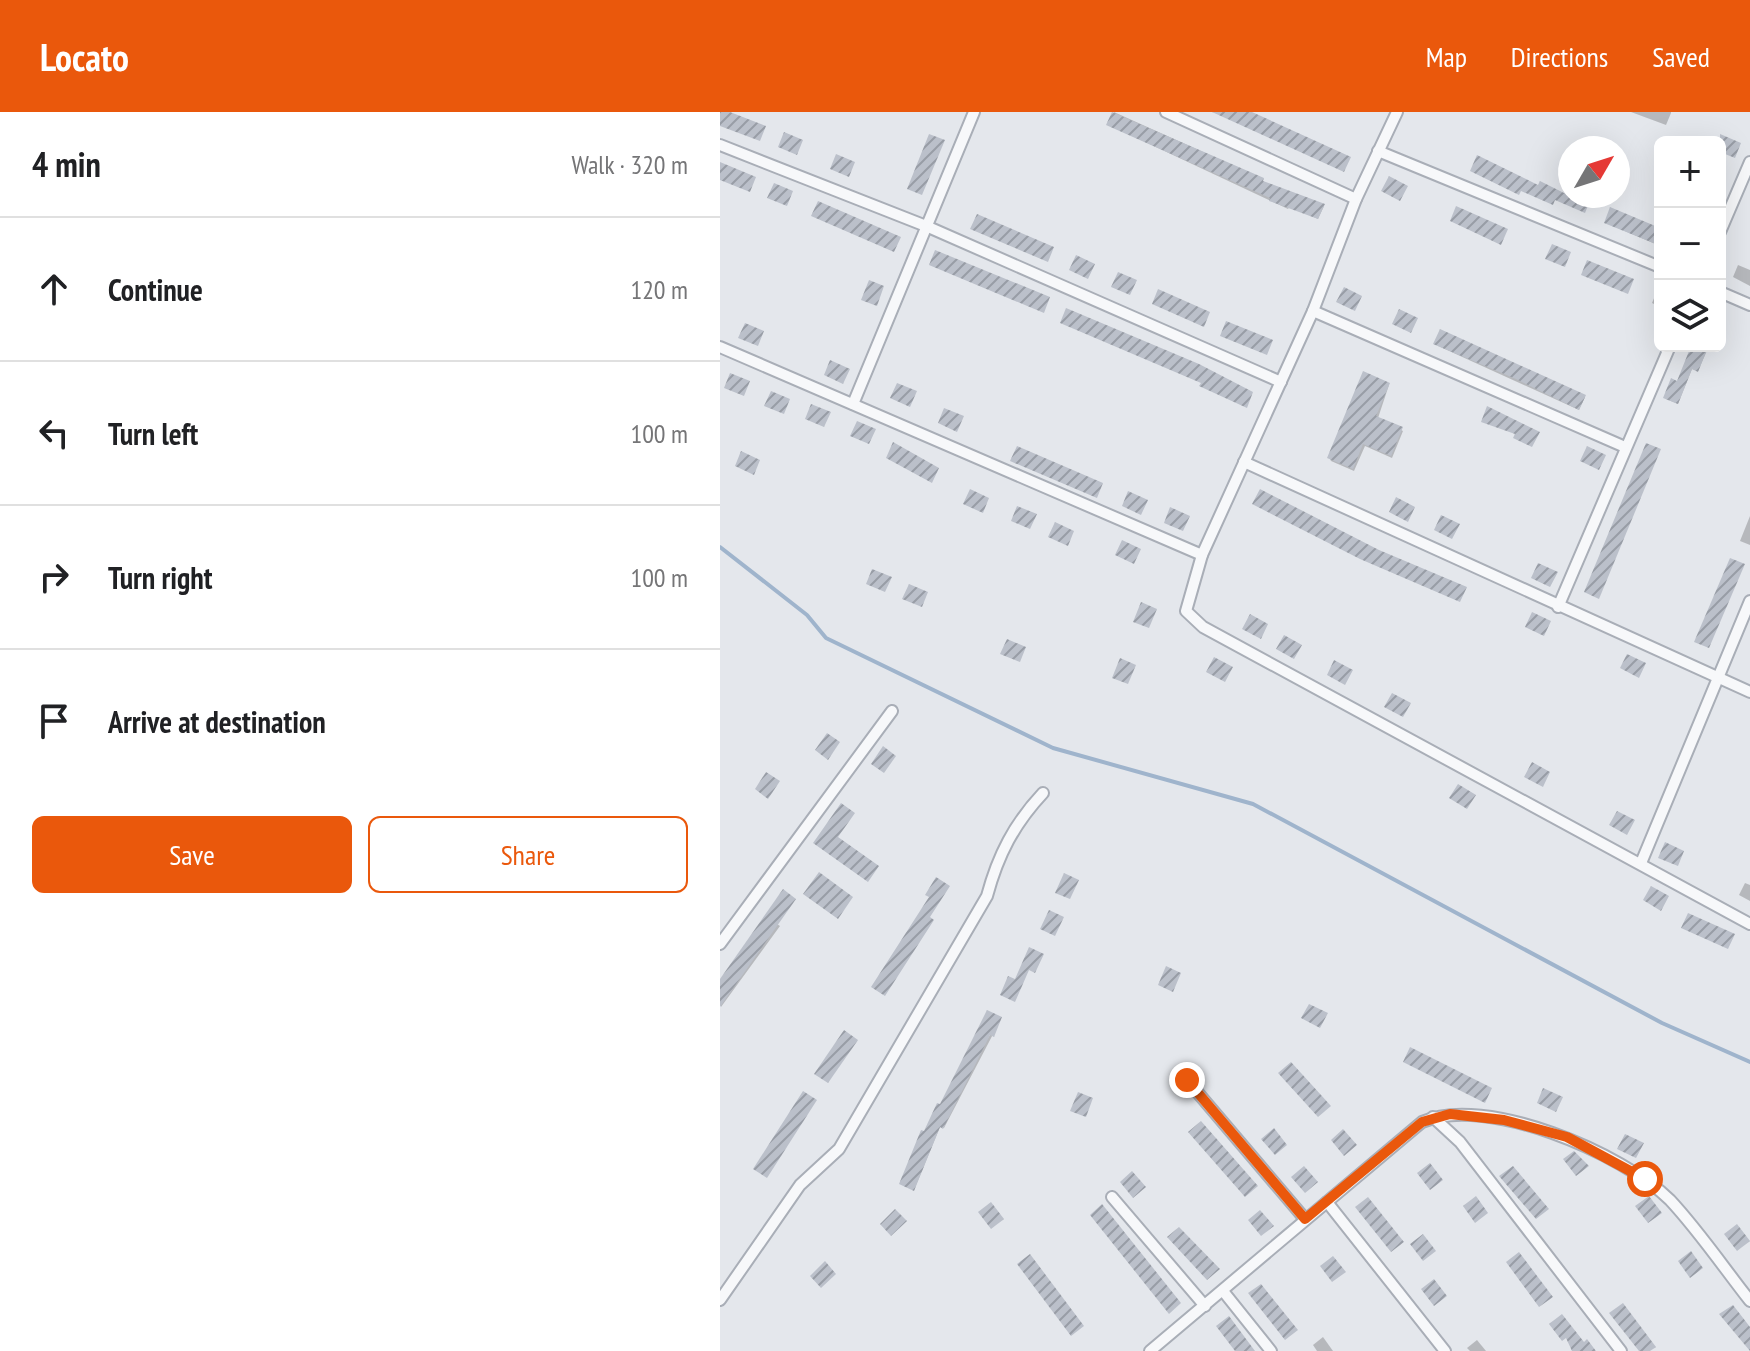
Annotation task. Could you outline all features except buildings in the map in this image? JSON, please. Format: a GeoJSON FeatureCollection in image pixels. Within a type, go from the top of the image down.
{"type":"FeatureCollection","features":[{"type":"Feature","properties":{"kind":"street"},"geometry":{"type":"LineString","coordinates":[[853,404],[974,112]]}},
{"type":"Feature","properties":{"kind":"street"},"geometry":{"type":"LineString","coordinates":[[1166,112],[1356,199]]}},
{"type":"Feature","properties":{"kind":"street"},"geometry":{"type":"LineString","coordinates":[[1397,112],[1356,199],[1313,311],[1202,555],[1186,611],[1203,627],[1641,863],[1723,913],[1750,924]]}},
{"type":"Feature","properties":{"kind":"street"},"geometry":{"type":"LineString","coordinates":[[720,145],[926,226],[1281,382]]}},
{"type":"Feature","properties":{"kind":"street"},"geometry":{"type":"LineString","coordinates":[[1378,151],[1654,265]]}},
{"type":"Feature","properties":{"kind":"street"},"geometry":{"type":"LineString","coordinates":[[1726,218],[1750,162]]}},
{"type":"Feature","properties":{"kind":"street"},"geometry":{"type":"LineString","coordinates":[[1726,295],[1750,305]]}},
{"type":"Feature","properties":{"kind":"street"},"geometry":{"type":"LineString","coordinates":[[1313,311],[1625,447]]}},
{"type":"Feature","properties":{"kind":"street"},"geometry":{"type":"LineString","coordinates":[[720,347],[1202,555]]}},
{"type":"Feature","properties":{"kind":"street"},"geometry":{"type":"LineString","coordinates":[[1558,607],[1667,352]]}},
{"type":"Feature","properties":{"kind":"street"},"geometry":{"type":"LineString","coordinates":[[1244,462],[1750,692]]}},
{"type":"Feature","properties":{"kind":"street"},"geometry":{"type":"LineString","coordinates":[[1641,863],[1750,601]]}},
{"type":"Feature","properties":{"kind":"street"},"geometry":{"type":"LineString","coordinates":[[720,944],[892,711]]}},
{"type":"Feature","properties":{"kind":"street"},"geometry":{"type":"LineString","coordinates":[[720,1300],[800,1185],[839,1149],[987,896],[996,861],[1019,818],[1043,793]]}},
{"type":"Feature","properties":{"kind":"street"},"geometry":{"type":"LineString","coordinates":[[1187,1080],[1305,1219]]}},
{"type":"Feature","properties":{"kind":"street"},"geometry":{"type":"LineString","coordinates":[[1150,1351],[1422,1122],[1450,1114],[1504,1120],[1567,1137],[1645,1179],[1670,1201],[1750,1301]]}},
{"type":"Feature","properties":{"kind":"street"},"geometry":{"type":"LineString","coordinates":[[1433,1117],[1460,1142],[1621,1351]]}},
{"type":"Feature","properties":{"kind":"street"},"geometry":{"type":"LineString","coordinates":[[1112,1197],[1205,1306]]}},
{"type":"Feature","properties":{"kind":"street"},"geometry":{"type":"LineString","coordinates":[[1327,1202],[1445,1351]]}},
{"type":"Feature","properties":{"kind":"street"},"geometry":{"type":"LineString","coordinates":[[1223,1291],[1271,1351]]}},
{"type":"Feature","properties":{"kind":"waterway"},"geometry":{"type":"LineString","coordinates":[[720,547],[807,615],[826,638],[1053,748],[1253,804],[1662,1023],[1750,1062]]}},
{"type":"Feature","properties":{"kind":"route"},"geometry":{"type":"LineString","coordinates":[[1187,1080],[1305,1219],[1422,1122],[1450,1114],[1504,1120],[1567,1137],[1645,1179]]}}]}
